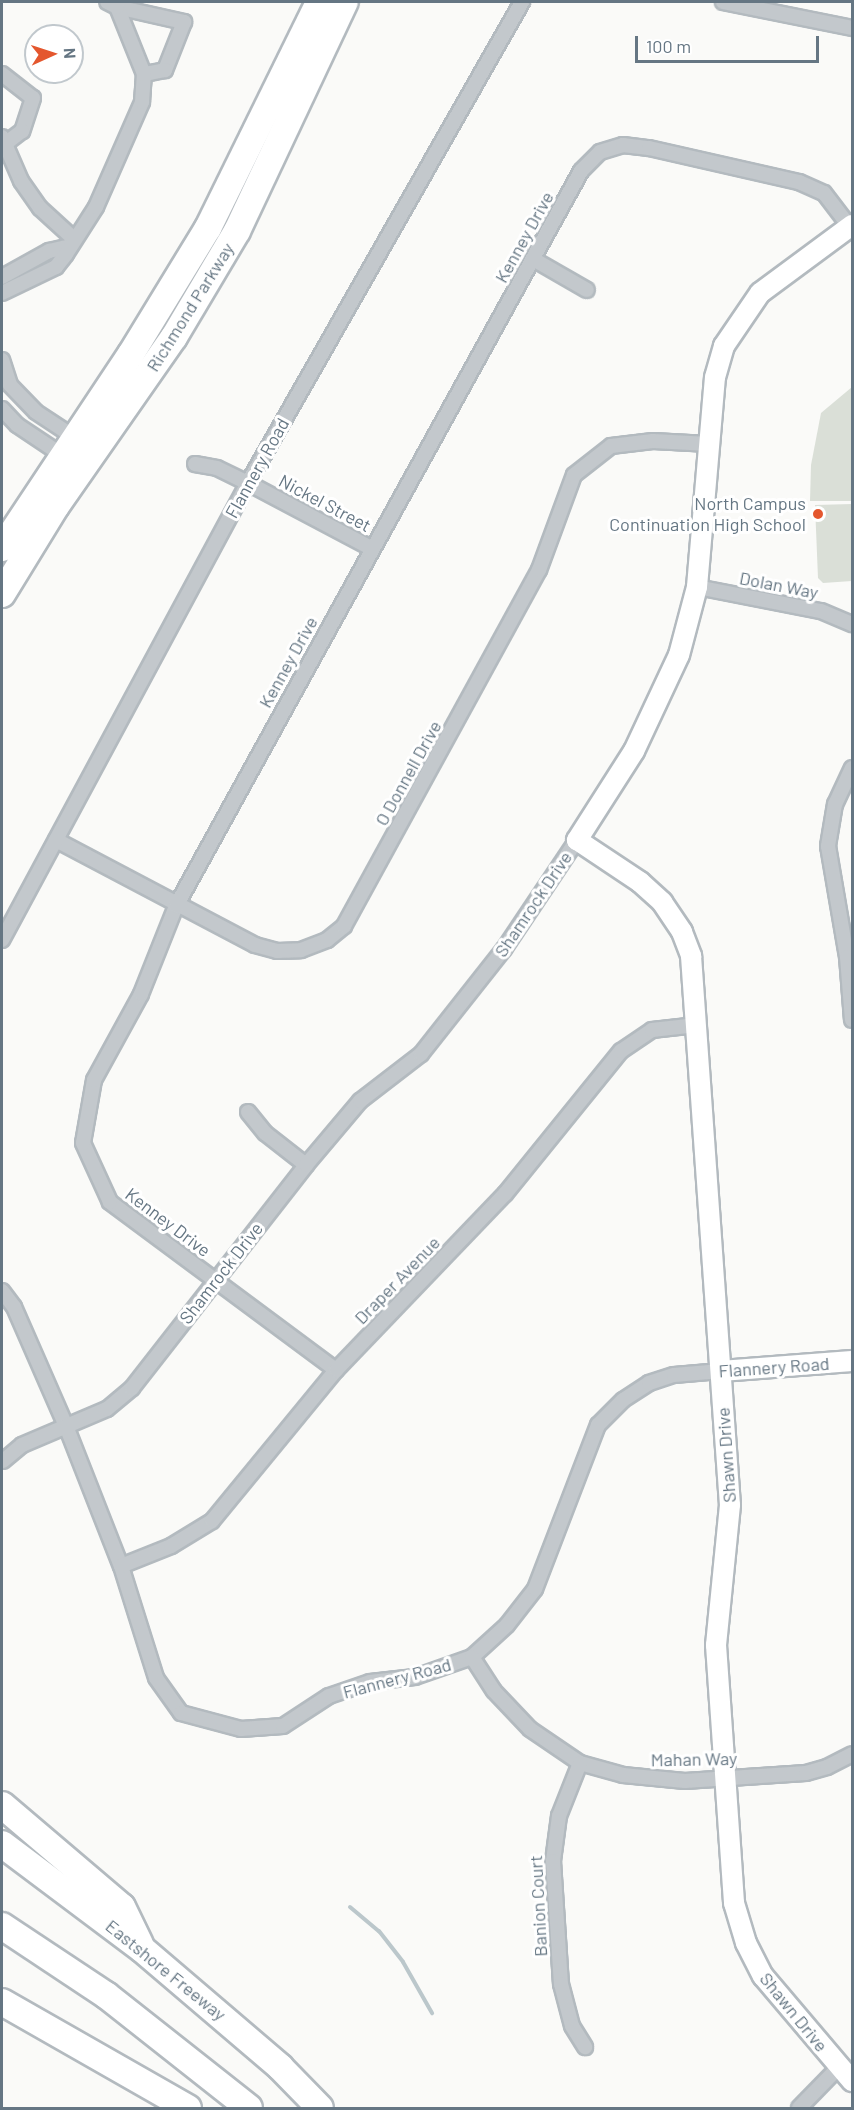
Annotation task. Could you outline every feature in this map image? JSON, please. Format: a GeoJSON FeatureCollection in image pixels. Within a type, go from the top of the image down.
{"type":"FeatureCollection","features":[{"type":"Feature","properties":{"kind":"highway","name":"Richmond Parkway"},"geometry":{"type":"LineString","coordinates":[[2,594],[131,354],[208,228],[319,2]]}},
{"type":"Feature","properties":{"kind":"highway","name":"Richmond Parkway"},"geometry":{"type":"LineString","coordinates":[[2,548],[78,452],[174,338],[237,231],[345,2]]}},
{"type":"Feature","properties":{"kind":"highway"},"geometry":{"type":"LineString","coordinates":[[2,1805],[122,1907],[142,1949]]}},
{"type":"Feature","properties":{"kind":"highway","name":"Eastshore Freeway"},"geometry":{"type":"LineString","coordinates":[[2,1844],[142,1949],[280,2067],[320,2109]]}},
{"type":"Feature","properties":{"kind":"highway"},"geometry":{"type":"LineString","coordinates":[[2,1926],[106,1995],[249,2109]]}},
{"type":"Feature","properties":{"kind":"highway"},"geometry":{"type":"LineString","coordinates":[[2,2002],[188,2109]]}},
{"type":"Feature","properties":{"kind":"street","name":"Flannery Road"},"geometry":{"type":"LineString","coordinates":[[2,940],[248,483],[522,2]]}},
{"type":"Feature","properties":{"kind":"street"},"geometry":{"type":"LineString","coordinates":[[723,2],[852,28]]}},
{"type":"Feature","properties":{"kind":"street"},"geometry":{"type":"LineString","coordinates":[[2,293],[56,267],[96,207],[142,102],[144,74],[112,4]]}},
{"type":"Feature","properties":{"kind":"street"},"geometry":{"type":"LineString","coordinates":[[112,4],[184,22],[165,70],[144,74]]}},
{"type":"Feature","properties":{"kind":"street"},"geometry":{"type":"LineString","coordinates":[[2,74],[33,98],[22,131],[4,140],[21,181],[40,208],[72,243]]}},
{"type":"Feature","properties":{"kind":"street","name":"Kenney Drive"},"geometry":{"type":"LineString","coordinates":[[336,1370],[110,1202],[83,1143],[94,1080],[141,994],[176,906],[371,548],[581,171],[600,152],[624,145],[799,182],[824,193],[851,226]]}},
{"type":"Feature","properties":{"kind":"street","name":"Shamrock Drive"},"geometry":{"type":"LineString","coordinates":[[3,1461],[22,1446],[107,1409],[132,1388],[306,1165],[360,1101],[421,1054],[504,949],[577,840],[652,717],[679,654],[697,587],[715,377],[724,346],[760,293],[851,226]]}},
{"type":"Feature","properties":{"kind":"street"},"geometry":{"type":"LineString","coordinates":[[2,277],[49,251],[72,243]]}},
{"type":"Feature","properties":{"kind":"street"},"geometry":{"type":"LineString","coordinates":[[533,259],[587,290]]}},
{"type":"Feature","properties":{"kind":"street"},"geometry":{"type":"LineString","coordinates":[[2,360],[10,385],[78,452]]}},
{"type":"Feature","properties":{"kind":"street"},"geometry":{"type":"LineString","coordinates":[[2,409],[17,425],[78,452]]}},
{"type":"Feature","properties":{"kind":"street","name":"O Donnell Drive"},"geometry":{"type":"LineString","coordinates":[[56,840],[176,906],[255,945],[277,951],[301,950],[327,940],[344,926],[539,570],[574,475],[610,446],[653,441],[709,444]]}},
{"type":"Feature","properties":{"kind":"street","name":"Nickel Street"},"geometry":{"type":"LineString","coordinates":[[195,464],[217,468],[371,548]]}},
{"type":"Feature","properties":{"kind":"street","name":"Dolan Way"},"geometry":{"type":"LineString","coordinates":[[697,587],[820,611],[852,624]]}},
{"type":"Feature","properties":{"kind":"street"},"geometry":{"type":"LineString","coordinates":[[852,768],[835,804],[828,852],[847,957],[852,1020]]}},
{"type":"Feature","properties":{"kind":"street","name":"Shawn Drive"},"geometry":{"type":"LineString","coordinates":[[577,840],[640,882],[677,924],[693,968],[730,1530],[716,1645],[734,1903],[746,1943],[773,1991],[846,2074]]}},
{"type":"Feature","properties":{"kind":"street","name":"Draper Avenue"},"geometry":{"type":"LineString","coordinates":[[121,1566],[171,1546],[212,1521],[336,1370],[505,1194],[621,1050],[652,1030],[697,1025]]}},
{"type":"Feature","properties":{"kind":"street"},"geometry":{"type":"LineString","coordinates":[[248,1112],[265,1133],[306,1165]]}},
{"type":"Feature","properties":{"kind":"street","name":"Flannery Road"},"geometry":{"type":"LineString","coordinates":[[2,1290],[14,1306],[66,1426],[121,1566],[156,1678],[181,1713],[241,1728],[283,1726],[329,1696],[370,1682],[415,1677],[471,1657],[507,1625],[535,1589],[598,1425],[623,1400],[649,1383],[674,1375],[852,1361]]}},
{"type":"Feature","properties":{"kind":"street","name":"Mahan Way"},"geometry":{"type":"LineString","coordinates":[[471,1657],[515,1715],[580,1763],[645,1779],[724,1778],[817,1771],[852,1757]]}},
{"type":"Feature","properties":{"kind":"street","name":"Banion Court"},"geometry":{"type":"LineString","coordinates":[[580,1763],[559,1815],[552,1861],[561,1984],[572,2026],[585,2047]]}},
{"type":"Feature","properties":{"kind":"street"},"geometry":{"type":"LineString","coordinates":[[799,2109],[846,2074]]}},
{"type":"Feature","properties":{"kind":"shaded area"},"geometry":{"type":"Polygon","coordinates":[[[852,387],[852,501],[810,501],[811,465],[821,413],[852,387]]]}},
{"type":"Feature","properties":{"kind":"shaded area"},"geometry":{"type":"Polygon","coordinates":[[[852,504],[852,581],[823,583],[818,578],[815,505],[852,504]]]}},
{"type":"Feature","properties":{"kind":"waterway"},"geometry":{"type":"LineString","coordinates":[[350,1907],[379,1931],[403,1962],[432,2013]]}},
{"type":"Feature","properties":{"kind":"place","name":"North Campus Continuation High School"},"geometry":{"type":"Point","coordinates":[818,514]}}]}
